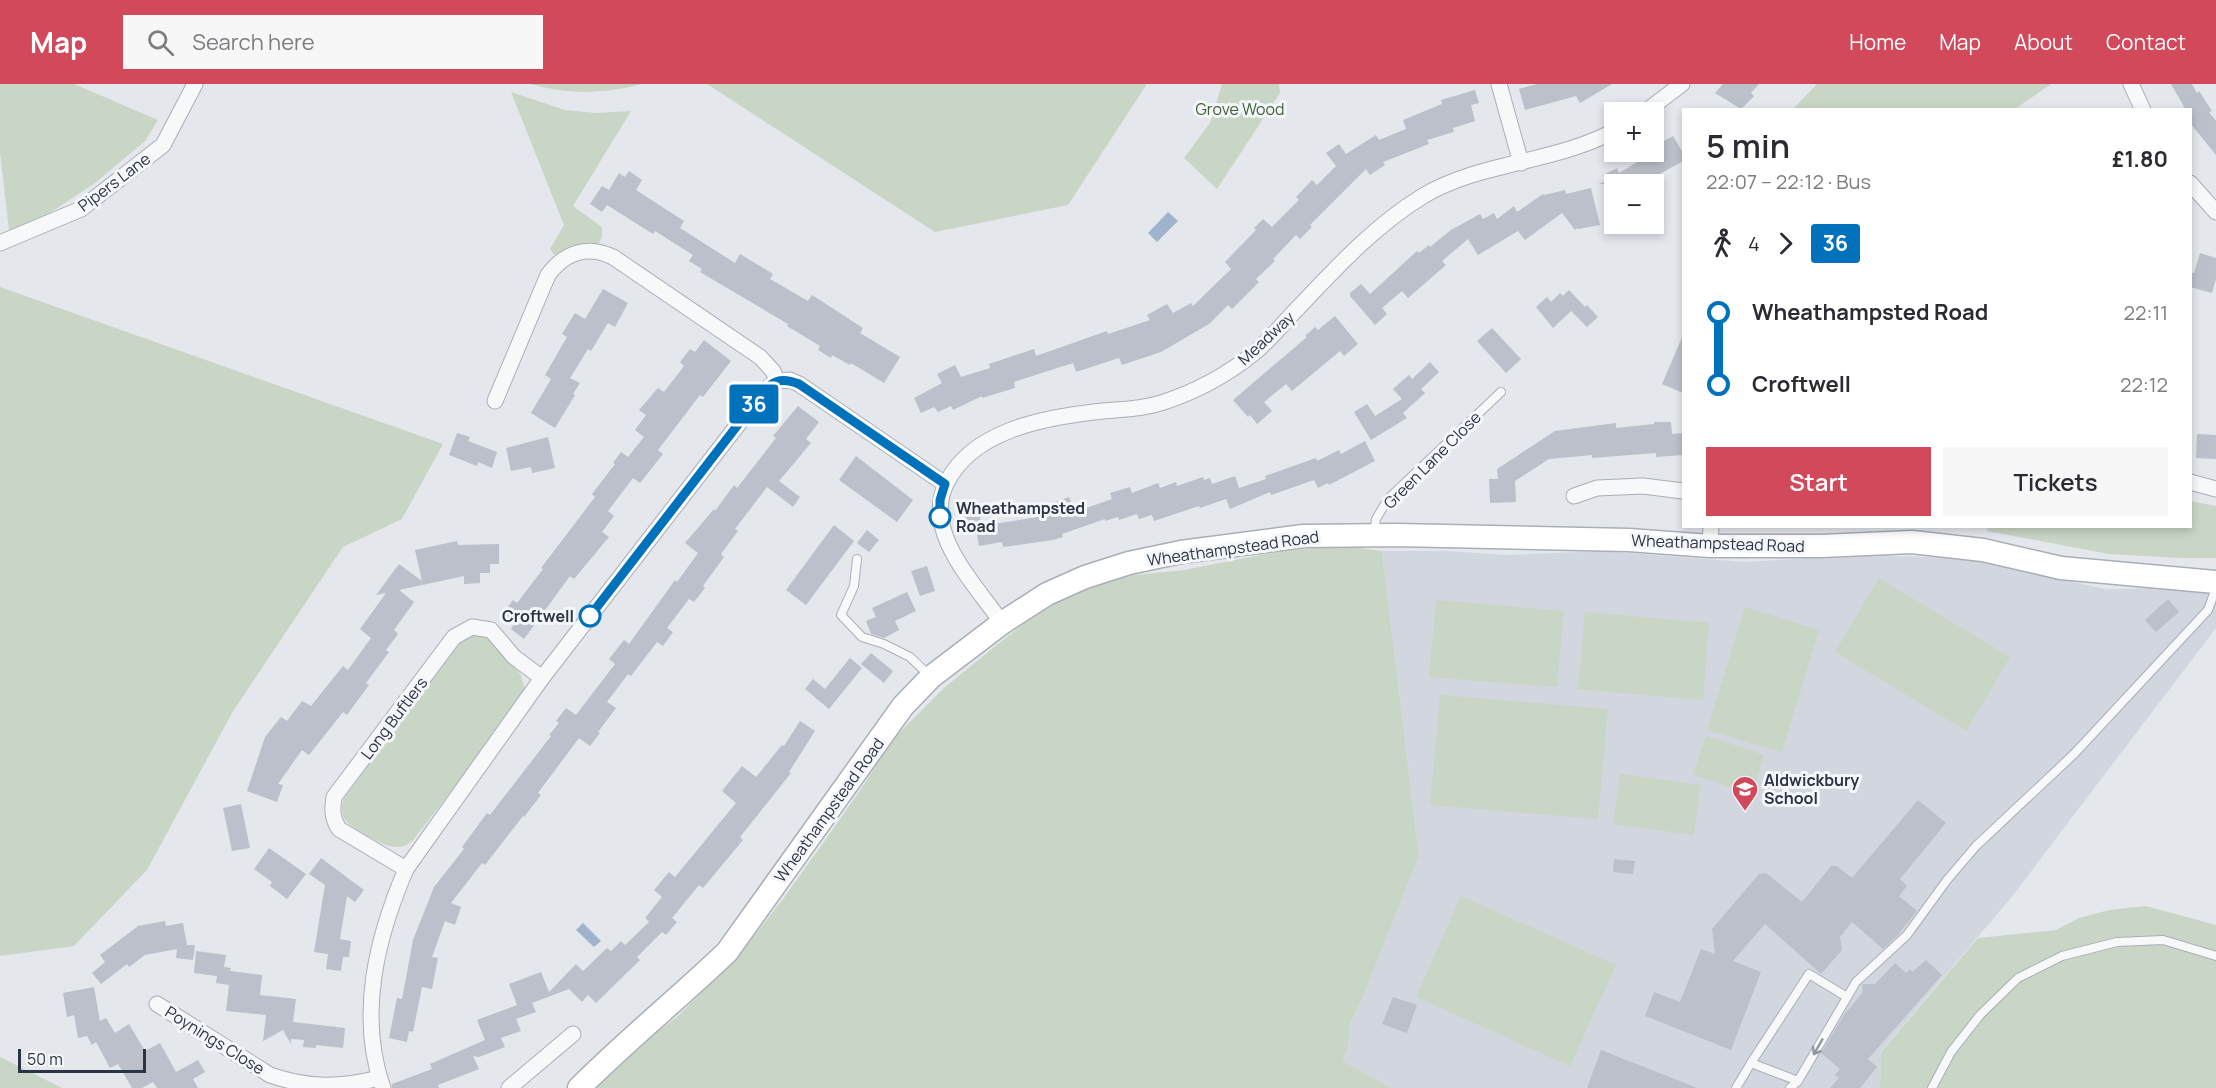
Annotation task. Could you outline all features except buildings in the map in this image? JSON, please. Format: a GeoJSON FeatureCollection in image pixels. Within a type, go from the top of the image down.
{"type":"FeatureCollection","features":[{"type":"Feature","properties":{"kind":"street","name":"Pipers Lane"},"geometry":{"type":"LineString","coordinates":[[0,243],[81,209],[163,145],[195,84]]}},
{"type":"Feature","properties":{"kind":"street"},"geometry":{"type":"LineString","coordinates":[[1499,84],[1521,163]]}},
{"type":"Feature","properties":{"kind":"street"},"geometry":{"type":"LineString","coordinates":[[1658,102],[1682,84]]}},
{"type":"Feature","properties":{"kind":"street"},"geometry":{"type":"LineString","coordinates":[[2131,84],[2142,108]]}},
{"type":"Feature","properties":{"kind":"street","name":"Meadway"},"geometry":{"type":"LineString","coordinates":[[1002,623],[955,557],[945,538],[940,517],[940,500],[945,484],[956,466],[968,453],[993,438],[1023,427],[1060,417],[1133,409],[1161,403],[1196,390],[1226,373],[1256,351],[1354,248],[1394,215],[1425,195],[1459,180],[1566,152],[1604,135]]}},
{"type":"Feature","properties":{"kind":"street"},"geometry":{"type":"LineString","coordinates":[[2192,185],[2216,212]]}},
{"type":"Feature","properties":{"kind":"street"},"geometry":{"type":"LineString","coordinates":[[495,402],[548,274],[566,257],[583,251],[603,252],[613,257],[760,357],[773,371],[777,381]]}},
{"type":"Feature","properties":{"kind":"street"},"geometry":{"type":"LineString","coordinates":[[381,1083],[373,1050],[371,995],[382,937],[393,899],[406,869],[542,678],[764,391],[777,381],[790,380],[799,384],[945,484]]}},
{"type":"Feature","properties":{"kind":"street"},"geometry":{"type":"LineString","coordinates":[[2192,483],[2216,489]]}},
{"type":"Feature","properties":{"kind":"street"},"geometry":{"type":"LineString","coordinates":[[1574,496],[1597,488],[1643,486],[1682,491]]}},
{"type":"Feature","properties":{"kind":"street","name":"Wheathampstead Road"},"geometry":{"type":"LineString","coordinates":[[579,1088],[620,1047],[692,986],[727,952],[903,706],[931,677],[1002,623],[1047,594],[1085,577],[1129,563],[1181,552],[1303,536],[1374,535],[1629,540],[1711,536],[1821,546],[1912,542],[1983,550],[2061,567],[2216,582]]}},
{"type":"Feature","properties":{"kind":"street","name":"Long Buftlers"},"geometry":{"type":"LineString","coordinates":[[406,869],[339,829],[332,810],[334,797],[453,638],[472,627],[491,630],[514,657],[542,678]]}},
{"type":"Feature","properties":{"kind":"street","name":"Poynings Close"},"geometry":{"type":"LineString","coordinates":[[157,1004],[270,1075],[286,1081],[330,1086],[381,1083]]}},
{"type":"Feature","properties":{"kind":"street"},"geometry":{"type":"LineString","coordinates":[[509,1088],[573,1034]]}},
{"type":"Feature","properties":{"kind":"lane","name":"Green Lane Close"},"geometry":{"type":"LineString","coordinates":[[1374,535],[1376,519],[1388,499],[1501,392]]}},
{"type":"Feature","properties":{"kind":"lane"},"geometry":{"type":"LineString","coordinates":[[857,559],[854,586],[841,615],[862,637],[884,644],[910,657],[931,677]]}},
{"type":"Feature","properties":{"kind":"lane"},"geometry":{"type":"LineString","coordinates":[[1790,1088],[1798,1081],[1856,982],[1907,935],[1947,880],[1976,846],[2074,754],[2208,610],[2216,588]]}},
{"type":"Feature","properties":{"kind":"lane"},"geometry":{"type":"LineString","coordinates":[[1932,1088],[1951,1052],[1980,1015],[2018,978],[2062,956],[2117,942],[2163,940],[2216,956]]}},
{"type":"Feature","properties":{"kind":"lane"},"geometry":{"type":"LineString","coordinates":[[1736,1088],[1809,974],[1847,997]]}},
{"type":"Feature","properties":{"kind":"lane"},"geometry":{"type":"LineString","coordinates":[[1751,1063],[1798,1081]]}},
{"type":"Feature","properties":{"kind":"shaded area","name":"Aldwickbury School"},"geometry":{"type":"Polygon","coordinates":[[[1382,551],[1449,551],[1506,555],[1602,551],[1745,562],[1858,555],[1960,558],[2106,589],[2177,588],[2216,595],[2216,628],[2010,899],[1881,1051],[1880,1088],[1392,1088],[1343,1061],[1348,1045],[1350,1024],[1419,856],[1382,551]]]}},
{"type":"Feature","properties":{"kind":"green space"},"geometry":{"type":"Polygon","coordinates":[[[0,84],[74,84],[158,120],[145,141],[95,183],[45,216],[9,230],[0,152],[0,84]]]}},
{"type":"Feature","properties":{"kind":"green space"},"geometry":{"type":"Polygon","coordinates":[[[531,84],[642,84],[614,90],[586,92],[545,88],[531,84]]]}},
{"type":"Feature","properties":{"kind":"green space"},"geometry":{"type":"Polygon","coordinates":[[[707,84],[1147,84],[1068,205],[935,232],[707,84]]]}},
{"type":"Feature","properties":{"kind":"green space","name":"Grove Wood"},"geometry":{"type":"Polygon","coordinates":[[[1222,84],[1279,84],[1280,93],[1217,189],[1184,158],[1210,123],[1222,84]]]}},
{"type":"Feature","properties":{"kind":"green space"},"geometry":{"type":"Polygon","coordinates":[[[1817,84],[2051,84],[2016,108],[1794,108],[1817,84]]]}},
{"type":"Feature","properties":{"kind":"green space"},"geometry":{"type":"Polygon","coordinates":[[[511,92],[565,110],[596,113],[631,111],[573,206],[602,227],[602,237],[598,245],[556,257],[550,249],[564,225],[511,92]]]}},
{"type":"Feature","properties":{"kind":"green space"},"geometry":{"type":"Polygon","coordinates":[[[0,287],[443,444],[402,519],[343,547],[232,713],[147,870],[74,946],[0,956],[0,287]]]}},
{"type":"Feature","properties":{"kind":"green space"},"geometry":{"type":"Polygon","coordinates":[[[2192,501],[2216,506],[2216,558],[2109,554],[1987,531],[1988,528],[2192,528],[2192,501]]]}},
{"type":"Feature","properties":{"kind":"green space"},"geometry":{"type":"Polygon","coordinates":[[[1360,548],[1382,551],[1419,856],[1350,1024],[1348,1045],[1343,1061],[1392,1088],[595,1088],[633,1049],[677,1017],[737,957],[826,839],[892,740],[945,687],[1023,624],[1061,600],[1116,577],[1184,570],[1286,550],[1360,548]]]}},
{"type":"Feature","properties":{"kind":"green space"},"geometry":{"type":"Polygon","coordinates":[[[1879,578],[2010,657],[1966,731],[1835,652],[1879,578]]]}},
{"type":"Feature","properties":{"kind":"green space"},"geometry":{"type":"Polygon","coordinates":[[[1436,600],[1564,611],[1557,687],[1429,677],[1436,600]]]}},
{"type":"Feature","properties":{"kind":"green space"},"geometry":{"type":"Polygon","coordinates":[[[1745,607],[1819,630],[1782,752],[1707,730],[1745,607]]]}},
{"type":"Feature","properties":{"kind":"green space"},"geometry":{"type":"Polygon","coordinates":[[[1585,612],[1709,623],[1703,700],[1578,689],[1585,612]]]}},
{"type":"Feature","properties":{"kind":"green space"},"geometry":{"type":"Polygon","coordinates":[[[475,634],[492,640],[521,675],[525,690],[519,703],[414,839],[400,847],[378,842],[346,821],[342,810],[344,798],[458,643],[467,636],[475,634]]]}},
{"type":"Feature","properties":{"kind":"green space"},"geometry":{"type":"Polygon","coordinates":[[[1440,695],[1608,709],[1598,819],[1430,805],[1440,695]]]}},
{"type":"Feature","properties":{"kind":"green space"},"geometry":{"type":"Polygon","coordinates":[[[1706,736],[1764,755],[1752,794],[1693,775],[1706,736]]]}},
{"type":"Feature","properties":{"kind":"green space"},"geometry":{"type":"Polygon","coordinates":[[[1620,774],[1701,785],[1694,835],[1613,824],[1620,774]]]}},
{"type":"Feature","properties":{"kind":"green space"},"geometry":{"type":"Polygon","coordinates":[[[1461,896],[1616,965],[1570,1066],[1416,997],[1461,896]]]}},
{"type":"Feature","properties":{"kind":"green space"},"geometry":{"type":"Polygon","coordinates":[[[2146,906],[2216,925],[2216,1088],[1880,1088],[1881,1052],[1978,938],[2056,930],[2079,918],[2109,910],[2146,906]]]}},
{"type":"Feature","properties":{"kind":"green space"},"geometry":{"type":"Polygon","coordinates":[[[0,1057],[62,1088],[0,1088],[0,1057]]]}},
{"type":"Feature","properties":{"kind":"water"},"geometry":{"type":"Polygon","coordinates":[[[1168,212],[1178,221],[1157,242],[1148,233],[1168,212]]]}},
{"type":"Feature","properties":{"kind":"water"},"geometry":{"type":"Polygon","coordinates":[[[583,923],[601,941],[594,947],[576,930],[583,923]]]}},
{"type":"Feature","properties":{"kind":"bus line","name":"36"},"geometry":{"type":"LineString","coordinates":[[590,616],[764,391],[777,381],[790,380],[799,384],[945,484],[940,500],[940,517]]}},
{"type":"Feature","properties":{"kind":"place","name":"Wheathampsted Road"},"geometry":{"type":"Point","coordinates":[940,517]}},
{"type":"Feature","properties":{"kind":"place","name":"Croftwell"},"geometry":{"type":"Point","coordinates":[590,616]}},
{"type":"Feature","properties":{"kind":"place","name":"Aldwickbury School"},"geometry":{"type":"Point","coordinates":[1745,812]}}]}
